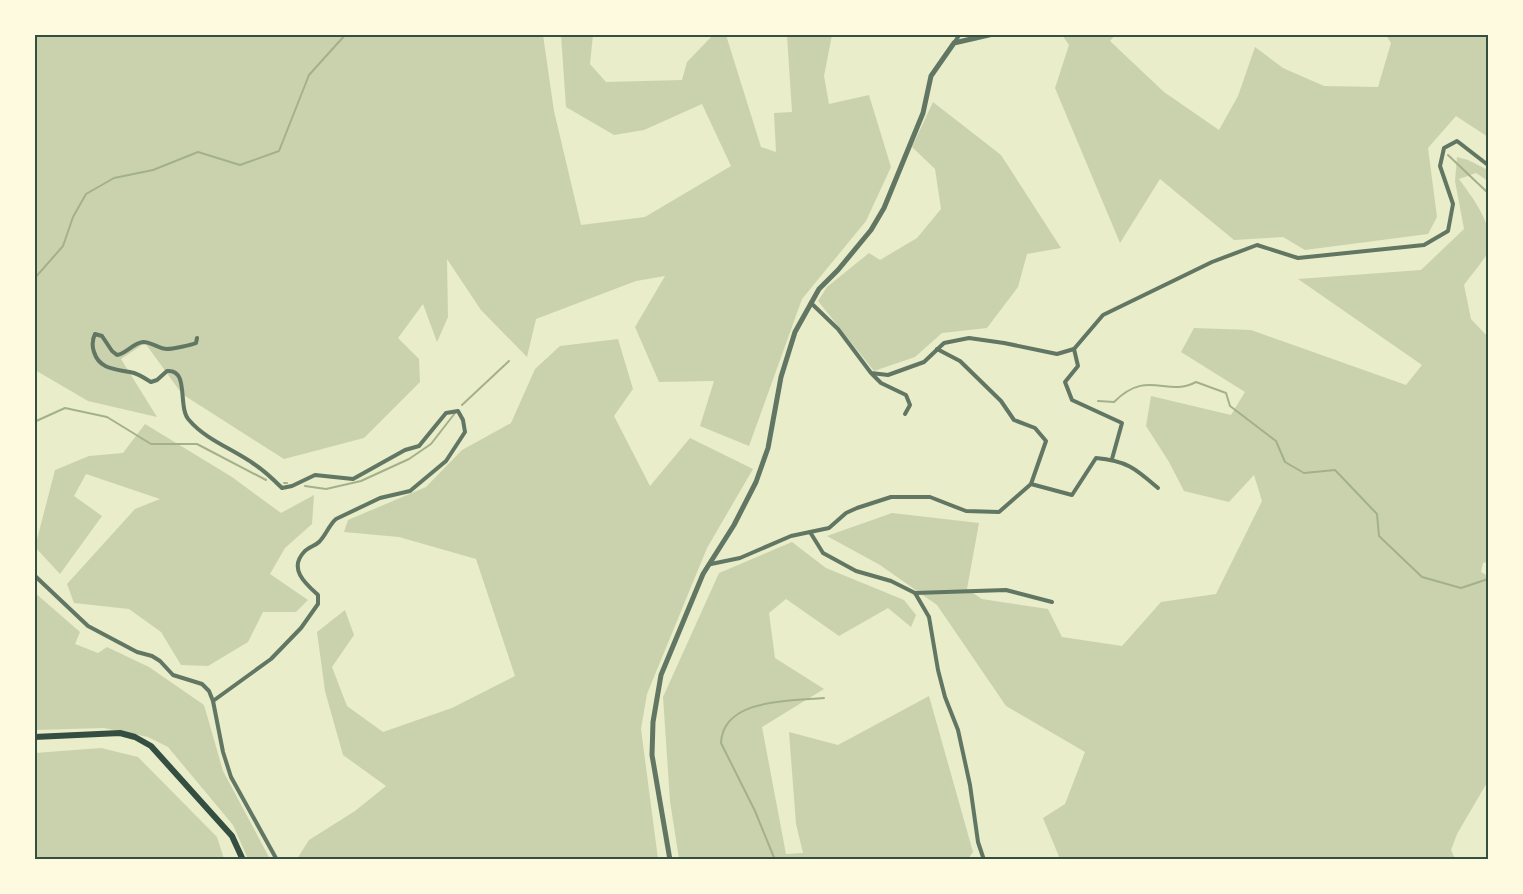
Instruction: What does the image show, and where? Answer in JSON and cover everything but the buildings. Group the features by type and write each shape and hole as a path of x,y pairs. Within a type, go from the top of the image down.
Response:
{"main road":[{"path":"34,737 120,733 135,737 151,746 232,836 243,860"}],"street":[{"path":"670,860 652,755 653,722 661,675 703,574 734,525 756,482 768,448 782,377 795,332 819,289 871,230 884,207 923,113 932,76 960,34"},
{"path":"954,44 993,34"},
{"path":"871,373 888,375 924,362 944,343 969,338 1057,354 1074,349 1103,315 1136,301 1212,262 1257,245 1298,258 1424,245 1448,231 1453,204 1440,166 1444,148 1457,141 1488,165"},
{"path":"811,302 838,329 880,383 906,395 910,405 905,414"},
{"path":"197,338 196,343 192,345 167,349 143,342 117,355 102,336 95,334 93,345 95,355 101,364 109,368 134,373 152,382 167,371 173,370 177,373 182,384 184,412 188,419 205,434 254,464 282,488 292,486 315,475 353,479 405,450 419,446 446,413 458,411 463,420 465,432 446,461 410,491 380,498 336,519 320,541 303,552 298,573 318,595 318,604 301,628 271,659 213,701"},
{"path":"1074,349 1078,366 1065,382 1072,400 1122,423 1112,459"},
{"path":"710,564 740,558 791,536 829,528 846,513 891,497 930,497 966,511 999,512 1030,483 1046,441 1035,428 1014,420 1001,401 960,361 938,350"},
{"path":"1030,483 1072,495 1096,458 1112,459 1133,466 1158,488"},
{"path":"810,532 824,553 856,571 891,581 915,593 1006,590 1052,602"},
{"path":"34,575 88,626 137,652 152,656 173,675 202,684 209,691 231,777 277,860"},
{"path":"915,593 929,617 938,670 945,697 958,730 970,785 978,842 984,860"}],"green space":[{"path":"35,35 543,35 554,111 581,225 645,217 731,166 702,104 644,130 614,135 566,107 561,35 593,35 590,64 606,82 682,80 687,62 713,35 726,35 761,147 776,152 774,113 792,112 787,35 832,35 824,76 829,104 869,95 891,167 866,221 802,299 749,446 700,426 714,381 659,382 635,327 665,276 636,281 536,319 527,357 481,310 447,259 448,317 437,342 423,304 398,338 419,359 420,382 364,438 284,459 182,394 145,343 121,359 157,417 88,401 35,370"},
{"path":"1062,35 1115,35 1110,41 1164,92 1219,130 1238,96 1255,47 1283,68 1324,86 1378,87 1391,43 1386,35 1488,35 1488,137 1456,116 1428,148 1437,217 1428,234 1305,250 1283,237 1234,240 1160,179 1120,243 1055,88 1069,45"},
{"path":"933,102 1001,155 1061,248 1027,254 1018,287 987,328 942,333 915,357 874,371 818,301 827,287 869,253 880,260 917,238 941,209 935,169 912,147"},
{"path":"1457,157 1488,170 1488,181 1476,173 1459,179 1486,222 1490,242 1486,255 1464,285 1471,319 1488,337 1488,562 1483,563 1481,572 1488,576 1488,781 1457,834 1451,850 1455,859 1060,859 1043,818 1065,804 1085,752 1006,706 937,605 880,565 827,536 892,513 979,523 967,589 982,599 1048,609 1062,637 1122,646 1161,602 1216,594 1262,501 1254,475 1229,502 1184,491 1146,426 1151,396 1231,415 1245,392 1181,352 1194,328 1251,330 1406,385 1422,365 1298,279 1421,270 1464,229 1455,181"},
{"path":"618,339 633,389 614,416 650,486 690,438 753,469 707,548 647,694 641,729 658,859 297,859 309,840 355,811 386,786 343,755 325,691 317,632 345,610 354,635 332,667 347,706 383,732 452,708 515,676 476,559 399,537 344,532 348,520 426,487 462,450 511,423 535,369 560,346"},
{"path":"145,424 232,477 281,513 314,495 312,524 285,548 270,574 308,600 296,612 263,612 248,642 208,666 181,665 161,632 129,609 74,603 67,584 135,509 160,499 86,474 74,496 102,516 60,574 35,547 55,470 89,456 123,453"},
{"path":"792,542 826,568 904,600 916,615 911,627 888,608 839,636 786,599 769,613 775,658 824,689 762,727 786,854 803,853 796,824 789,732 838,745 929,696 973,852 968,859 679,859 670,801 663,697 719,573"},
{"path":"34,592 80,632 75,644 98,653 107,647 149,667 204,705 223,771 270,859 248,859 233,825 168,747 148,737 104,728 35,730"},
{"path":"101,748 138,757 217,837 224,859 35,859 35,753"}],"waterway":[{"path":"34,279 63,246 73,217 86,194 114,178 153,170 198,152 240,165 279,151 309,75 346,34"},
{"path":"1448,155 1488,193"},
{"path":"462,405 509,361"},
{"path":"1098,401 1114,402 1126,392 1147,385 1175,387 1196,382 1226,393 1230,406 1276,441 1285,462 1304,473 1335,470 1377,514 1379,536 1422,577 1461,588 1488,579"},
{"path":"34,422 65,408 107,417 151,444 197,444 266,480"},
{"path":"305,486 326,489 361,481 409,459 431,444 455,413"},
{"path":"775,860 755,811 721,743 725,728 733,717 761,705 824,698"}]}
